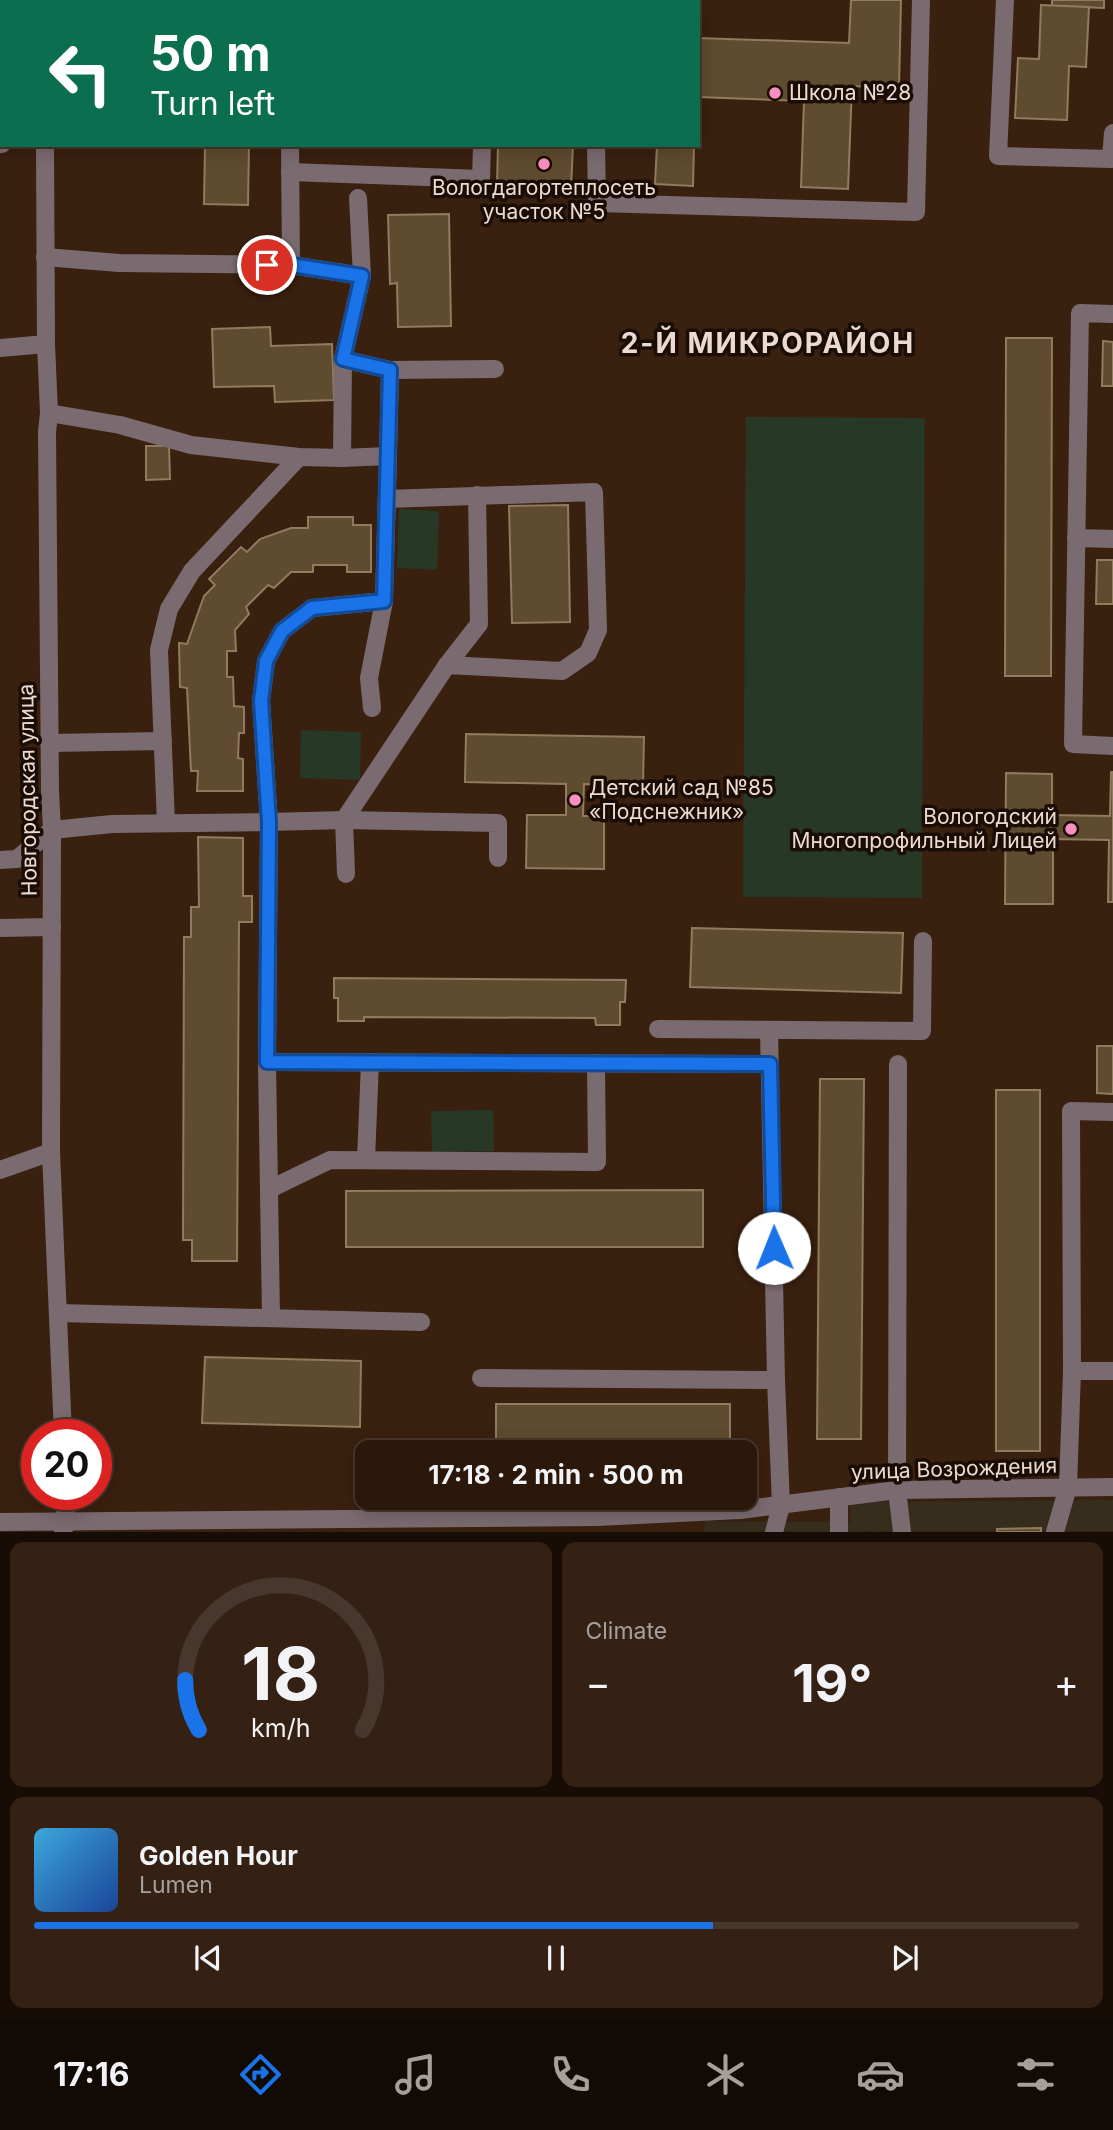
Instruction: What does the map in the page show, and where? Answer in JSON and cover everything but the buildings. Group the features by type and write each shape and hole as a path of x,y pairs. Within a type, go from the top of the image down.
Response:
{"street":[{"path":"596,147 597,202 916,212 920,0"},
{"path":"1005,0 998,156 1111,159 1113,133"},
{"name":"Новгородская улица","path":"45,147 49,413 49,743 52,830 51,1152 62,1419"},
{"path":"290,147 291,265"},
{"path":"290,172 481,179 482,147"},
{"path":"342,458 343,359 362,276 358,198"},
{"path":"45,257 119,264 291,265 362,276"},
{"path":"1113,314 1080,313 1073,744 1113,746"},
{"path":"0,348 46,344"},
{"path":"343,359 390,370 495,369"},
{"path":"372,708 369,678 384,601 390,370"},
{"path":"49,413 120,425 191,445 299,457 388,456"},
{"path":"166,823 159,650 169,609 192,571 299,457"},
{"path":"387,499 594,492 598,630 588,653 562,671 447,665"},
{"path":"346,874 344,820 447,665 479,624 477,495"},
{"path":"1076,538 1113,539"},
{"path":"271,1318 267,1062 269,822 261,701 266,661 282,631 312,608 384,601"},
{"path":"49,743 163,741"},
{"path":"0,860 17,859 52,830 112,824 344,820 498,823 498,858"},
{"path":"0,929 52,927"},
{"path":"658,1029 922,1031 923,941"},
{"path":"769,1030 781,1506 774,1531"},
{"path":"267,1062 770,1064"},
{"path":"366,1160 370,1062"},
{"path":"270,1189 330,1160 597,1163 596,1063"},
{"path":"898,1064 897,1490 902,1531"},
{"path":"1055,1531 1068,1488 1072,1371 1070,1111 1113,1112"},
{"path":"0,1170 51,1152"},
{"path":"58,1313 421,1322"},
{"path":"1072,1371 1113,1371"},
{"path":"481,1378 776,1380"},
{"name":"улица Возрождения","path":"0,1522 65,1527 597,1517 781,1506 897,1490 1113,1487"},
{"path":"839,1497 839,1531"}],"shaded area":[{"path":"1113,1500 1113,1531 704,1532 705,1521 850,1522 851,1502"}],"green space":[{"path":"746,417 925,418 922,898 743,897"},
{"path":"399,509 439,511 437,570 397,568"},
{"path":"301,730 361,732 360,780 300,778"},
{"path":"493,1110 494,1151 432,1152 431,1111"}],"place":[{"name":"Школа №28","path":"775,93"},
{"name":"Вологдагортеплосеть участок №5","path":"544,164"},
{"name":"Детский сад №85 «Подснежник»","path":"575,800"},
{"name":"Вологодский Многопрофильный Лицей","path":"1071,829"}],"district":[{"name":"2-Й МИКРОРАЙОН","path":"768,343"}],"route":[{"path":"267,265 291,265 362,276 343,359 390,370 384,601 312,608 282,631 266,661 261,701 269,822 267,1062 770,1064 774,1248"}]}
